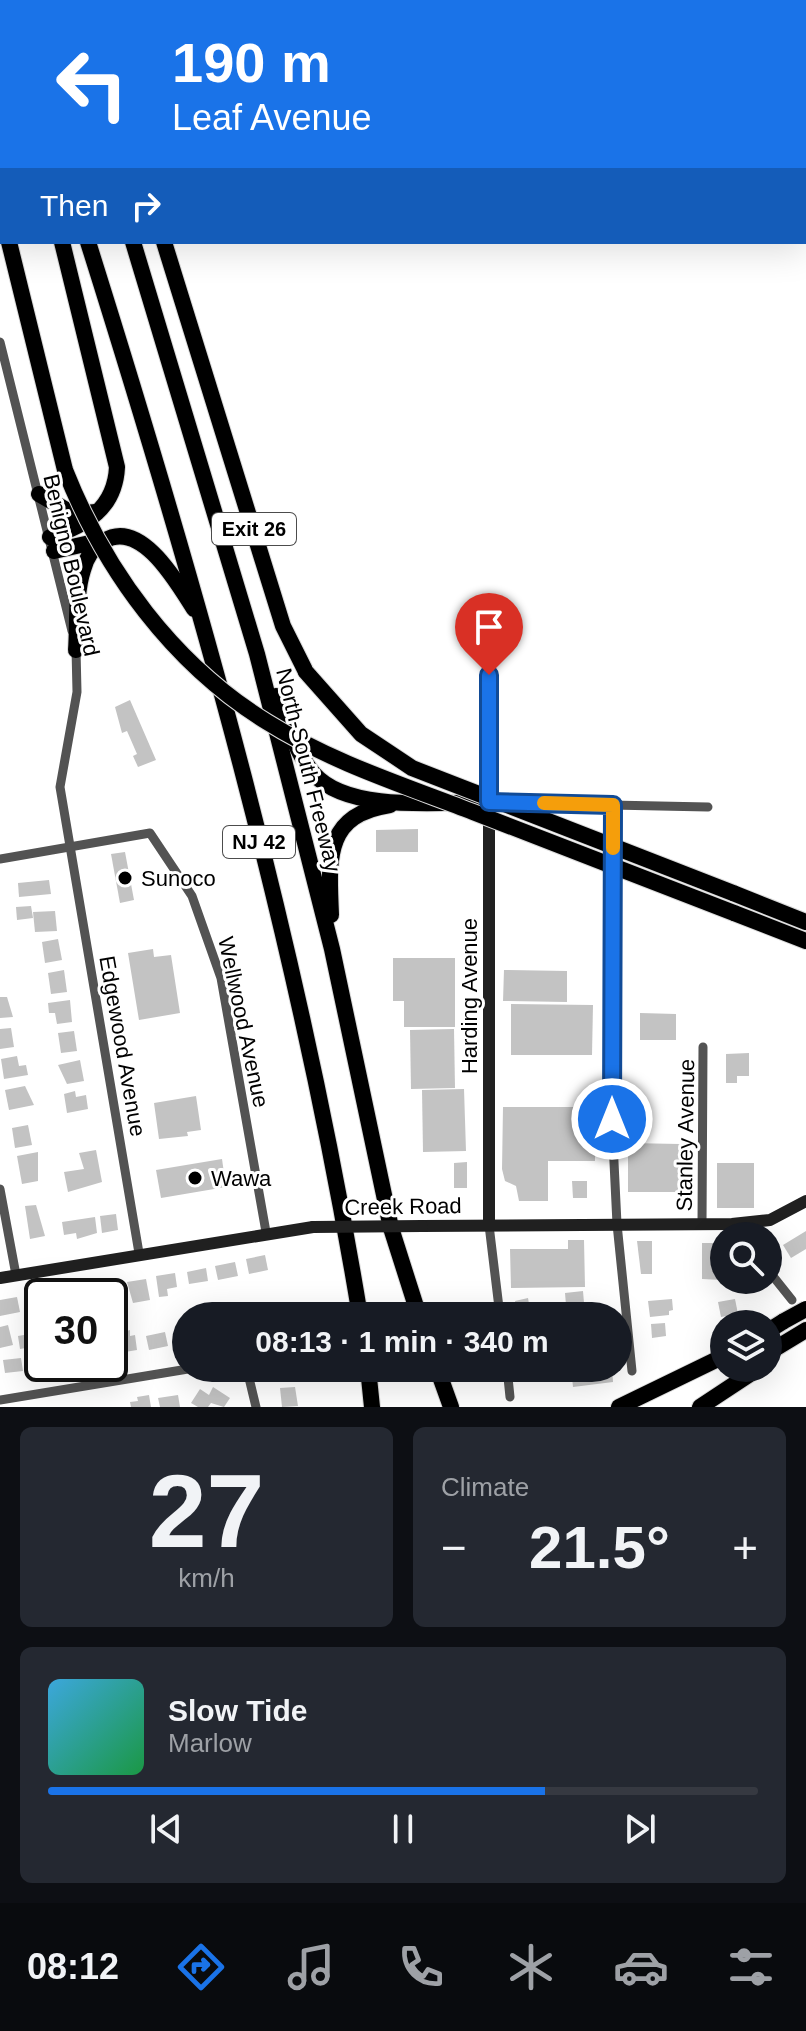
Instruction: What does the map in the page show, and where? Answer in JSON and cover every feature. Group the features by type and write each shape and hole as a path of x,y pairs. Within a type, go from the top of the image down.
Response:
{"highway":[{"path":"9,244 65,470 105,557 145,612 191,661 257,716 353,766 806,941"},
{"path":"52,544 101,510 116,480 116,455 63,244"},
{"name":"NJ 42","path":"89,244 205,628 285,948 357,1302"},
{"name":"North-South Freeway","path":"134,244 257,654 332,949 391,1228 415,1302"},
{"name":"Exit 26","path":"165,244 283,626 306,672 329,702 361,734 412,768 806,922"},
{"path":"39,494 73,514 81,516 101,510"},
{"path":"52,544 128,537 150,549 205,628"},
{"path":"76,650 82,572 91,554 108,538"},
{"path":"257,654 315,775 347,795 410,802 489,802"},
{"path":"332,949 329,870 336,837 347,822 363,812 410,802"},
{"path":"782,1322 799,1304"},
{"path":"782,1347 802,1338"},
{"path":"782,1353 802,1338"},
{"path":"619,1407 710,1363"},
{"path":"362,1407 365,1382"},
{"path":"368,1382 372,1407"},
{"path":"442,1382 451,1407"},
{"path":"685,1407 722,1382"},
{"path":"700,1407 738,1382"}],"main road":[{"name":"Harding Avenue","path":"489,802 489,1225"},
{"name":"Creek Road","path":"751,1222 770,1220 806,1201"},
{"name":"Creek Road","path":"0,1278 266,1232 313,1227 710,1224"}],"street":[{"name":"Benigno Boulevard","path":"0,342 76,650 77,692 60,787 71,845"},
{"name":"Harding Avenue","path":"489,675 489,802"},
{"path":"489,802 708,807"},
{"path":"613,805 612,1121 625,1302"},
{"name":"Wellwood Avenue","path":"71,845 150,833 192,896 221,978 266,1232"},
{"path":"0,859 71,845"},
{"name":"Edgewood Avenue","path":"71,845 139,1253"},
{"name":"Stanley Avenue","path":"702,1224 703,1047"},
{"path":"0,1189 16,1275"},
{"name":"Harding Avenue","path":"489,1225 498,1302"},
{"path":"782,1285 799,1304"},
{"path":"0,1400 172,1372"},
{"path":"250,1382 256,1407"},
{"path":"508,1382 510,1397"}],"building":[{"path":"130,700 156,760 138,767 133,756 137,754 127,731 122,733 115,707"},
{"path":"418,829 418,852 376,852 376,830"},
{"path":"125,852 134,900 120,903 111,854"},
{"path":"49,880 51,894 19,897 18,883"},
{"path":"31,906 33,918 17,920 16,907"},
{"path":"55,911 57,931 35,932 33,912"},
{"path":"58,939 62,960 45,963 42,942"},
{"path":"153,949 154,957 171,955 180,1013 139,1020 128,953"},
{"path":"393,958 455,958 455,1027 404,1027 404,1001 393,1001"},
{"path":"64,970 67,992 51,994 48,973"},
{"path":"504,970 567,971 567,1002 503,1001"},
{"path":"0,997 7,997 13,1017 0,1018"},
{"path":"70,1000 72,1022 57,1024 55,1013 49,1013 48,1003"},
{"path":"511,1004 593,1005 592,1055 511,1055"},
{"path":"640,1013 676,1014 676,1040 640,1040"},
{"path":"11,1028 14,1047 0,1049 0,1029"},
{"path":"454,1029 455,1088 411,1089 410,1030"},
{"path":"74,1031 77,1051 61,1053 58,1033"},
{"path":"749,1053 749,1076 737,1076 737,1083 726,1083 726,1054"},
{"path":"17,1056 19,1066 26,1065 28,1075 4,1079 1,1059"},
{"path":"80,1060 84,1081 67,1084 58,1065"},
{"path":"25,1086 34,1105 9,1110 5,1090"},
{"path":"464,1089 466,1151 423,1152 422,1090"},
{"path":"75,1091 76,1097 86,1095 88,1109 67,1113 64,1094"},
{"path":"196,1096 201,1130 187,1132 188,1136 159,1139 154,1103"},
{"path":"503,1107 581,1107 581,1143 595,1143 595,1161 548,1161 548,1201 519,1201 516,1186 505,1181 502,1169"},
{"path":"28,1125 32,1145 15,1148 12,1128"},
{"path":"628,1143 680,1144 680,1192 628,1192"},
{"path":"96,1150 102,1182 68,1192 64,1172 84,1169 79,1153"},
{"path":"38,1152 38,1181 22,1184 17,1156"},
{"path":"222,1159 226,1187 161,1198 156,1170"},
{"path":"467,1162 467,1188 454,1188 454,1163"},
{"path":"717,1163 754,1163 754,1208 717,1208"},
{"path":"572,1181 587,1181 587,1198 573,1198"},
{"path":"36,1205 45,1236 30,1239 25,1206"},
{"path":"116,1214 118,1230 102,1233 100,1216"},
{"path":"95,1217 97,1233 77,1239 76,1233 64,1235 62,1222"},
{"path":"806,1231 806,1249 791,1258 783,1245"},
{"path":"568,1240 584,1240 585,1287 511,1288 510,1249 568,1249"},
{"path":"637,1241 652,1241 652,1274 641,1274"},
{"path":"702,1243 710,1243 710,1279 702,1279"},
{"path":"265,1255 268,1270 249,1274 246,1259"},
{"path":"235,1262 238,1276 218,1280 215,1266"},
{"path":"206,1268 208,1281 189,1284 187,1272"},
{"path":"175,1273 177,1287 167,1289 168,1296 159,1297 156,1276"},
{"path":"146,1279 150,1300 133,1303 128,1282"},
{"path":"583,1291 584,1302 566,1302 565,1293"},
{"path":"17,1297 20,1312 0,1316 0,1300"},
{"path":"672,1299 673,1310 669,1311 669,1315 650,1317 648,1301"},
{"path":"735,1299 737,1310 720,1310 718,1302"},
{"path":"665,1323 666,1336 652,1338 651,1324"},
{"path":"8,1325 13,1345 0,1348 0,1327"},
{"path":"128,1331 130,1336 135,1335 137,1350 128,1352"},
{"path":"165,1332 168,1346 149,1350 146,1336"},
{"path":"24,1335 24,1348 20,1349 18,1336"},
{"path":"21,1358 23,1371 5,1373 3,1360"},
{"path":"572,1382 613,1382 573,1387"},
{"path":"213,1387 230,1398 224,1407 211,1403 208,1407 198,1407 191,1403 200,1389 209,1395"},
{"path":"295,1387 298,1406 282,1407 280,1388"},
{"path":"149,1395 151,1407 131,1407 130,1402 138,1401 137,1397"},
{"path":"178,1395 180,1407 160,1407 158,1398"}],"slow traffic":[{"path":"544,803 613,805 613,848"}],"place":[{"name":"Sunoco","path":"125,878"},
{"name":"Wawa","path":"195,1178"}],"route":[{"path":"489,675 489,802 613,805 612,1119"}]}
